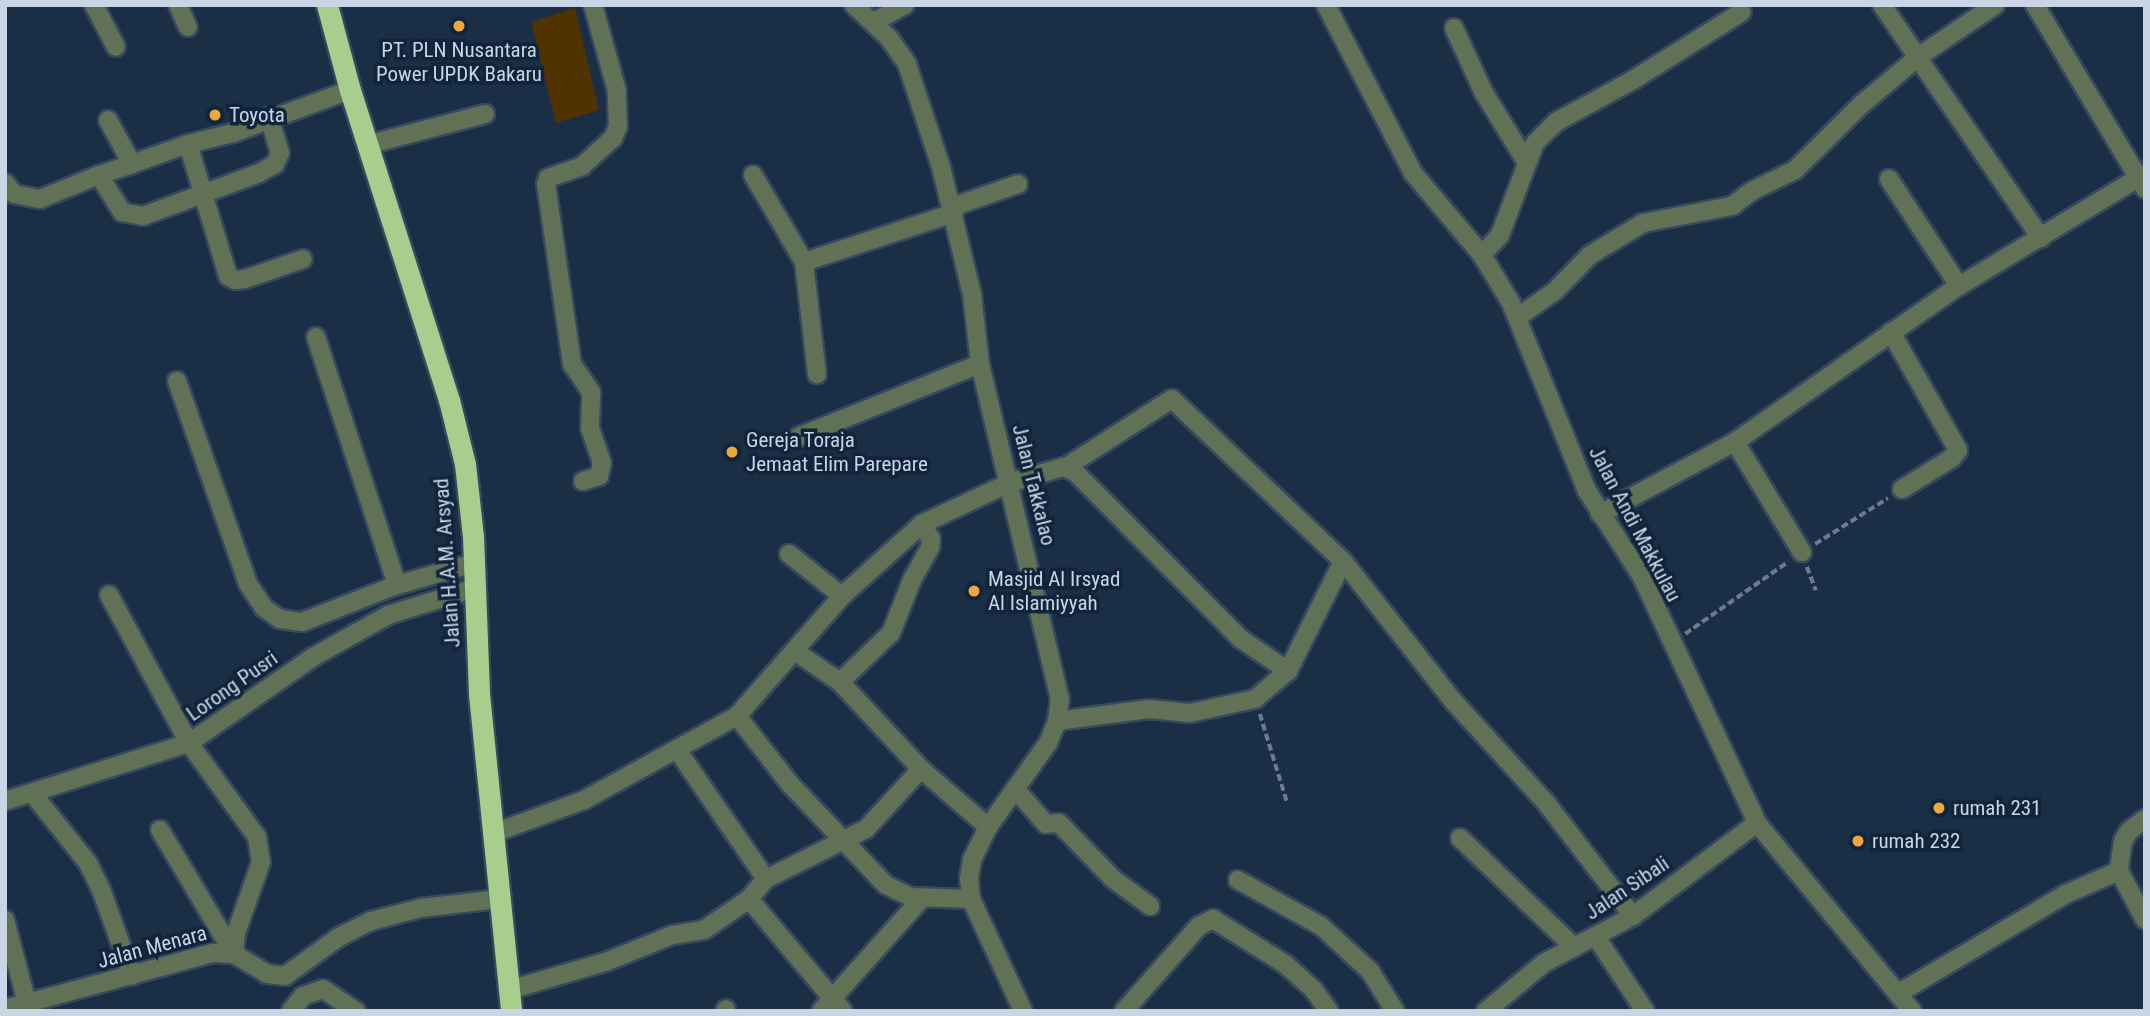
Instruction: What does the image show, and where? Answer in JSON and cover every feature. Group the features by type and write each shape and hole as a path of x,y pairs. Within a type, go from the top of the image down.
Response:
{"highway":[{"name":"Jalan H.A.M. Arsyad","path":"327,5 350,90 449,400 465,464 476,588 479,694 510,1001"}],"street":[{"path":"94,5 116,47"},
{"path":"178,5 188,27"},
{"path":"583,481 599,476 603,463 591,436 591,392 572,364 546,184 548,178 582,166 613,138 618,127 617,91 593,5"},
{"name":"Jalan Takkalao","path":"854,5 874,22 899,50 907,64 953,210 972,294 980,364 1057,680 1060,699 1057,722 1048,743 988,827 972,860 971,899 1023,1011"},
{"path":"874,22 905,5"},
{"name":"Jalan Andi Makkulau","path":"1326,5 1413,173 1482,255 1518,317 1563,435 1600,514 1642,577 1757,823 1912,1011"},
{"path":"1882,5 2041,238"},
{"path":"1518,317 1555,291 1590,256 1643,222 1732,206 1752,191 1795,170 1862,104 1918,57 1995,5"},
{"path":"1600,514 1735,442 1959,286 2143,180 2035,5"},
{"path":"1482,255 1500,234 1535,143 1556,122 1633,80 1744,8"},
{"path":"1454,28 1484,93 1527,163"},
{"path":"5,183 14,194 40,200 99,175 188,144 233,133 269,117 350,90"},
{"path":"367,145 485,114"},
{"path":"99,175 122,212 143,216 259,173 275,164 280,153 269,117"},
{"path":"108,120 132,164"},
{"path":"188,144 228,276 235,280 245,279 303,259"},
{"path":"753,175 804,262 817,374"},
{"path":"1889,179 1959,286"},
{"path":"804,262 953,210 1018,184"},
{"path":"1891,332 1958,450 1952,458 1902,489"},
{"path":"316,337 397,585"},
{"path":"798,438 980,364"},
{"path":"177,381 248,584 264,608 280,619 302,622 397,585 474,563"},
{"path":"494,833 584,800 678,751 737,716 796,652 842,596 922,524 1009,483 1066,467 1172,399 1343,561 1454,702 1546,804 1633,916"},
{"path":"1735,442 1802,552"},
{"path":"1066,467 1241,639 1288,671"},
{"path":"840,682 891,633 900,616 912,580 931,543 922,524"},
{"path":"789,554 842,596"},
{"path":"1057,722 1149,709 1191,713 1255,699 1288,671 1343,561"},
{"name":"Lorong Pusri","path":"5,801 189,743 313,657 388,615 476,588"},
{"path":"109,595 189,743 257,836 261,848 261,862 236,933 234,954"},
{"path":"796,652 840,682 920,769 988,827"},
{"path":"737,716 790,784 886,886 897,893 922,898 971,899"},
{"path":"678,751 766,879"},
{"path":"510,1001 672,935 704,930 749,899 766,879 845,842 866,829 920,769"},
{"path":"1016,790 1046,824 1059,823 1113,879 1150,906"},
{"path":"33,794 88,863 102,892 132,976"},
{"path":"2145,818 2129,831 2123,841 2119,871 2145,920"},
{"name":"Jalan Sibali","path":"1486,1011 1529,974 1633,916 1757,823"},
{"path":"160,830 234,954"},
{"path":"1460,838 1574,947"},
{"path":"1899,993 2066,894 2119,871"},
{"path":"1238,880 1321,926 1370,971 1395,1011"},
{"path":"749,899 832,1006 922,898"},
{"name":"Jalan Menara","path":"5,1009 213,953 234,954 267,974 285,976 339,937 371,921 421,908 499,899"},
{"path":"5,919 27,1003"},
{"path":"1124,1011 1199,926 1213,919 1285,964 1313,989 1329,1011"},
{"path":"1596,937 1645,1011"},
{"path":"291,1011 303,996 323,989 356,1011"}],"path":[{"path":"1672,643 1802,552 1902,489"},
{"path":"1802,552 1816,590"},
{"path":"1255,699 1287,802"}],"shaded area":[{"path":"575,8 599,110 556,123 531,22"}],"place":[{"name":"PT. PLN Nusantara Power UPDK Bakaru","path":"459,26"},
{"name":"Toyota","path":"215,115"},
{"name":"Gereja Toraja Jemaat Elim Parepare","path":"732,452"},
{"name":"Masjid Al Irsyad Al Islamiyyah","path":"974,591"},
{"name":"rumah 231","path":"1939,808"},
{"name":"rumah 232","path":"1858,841"}]}
